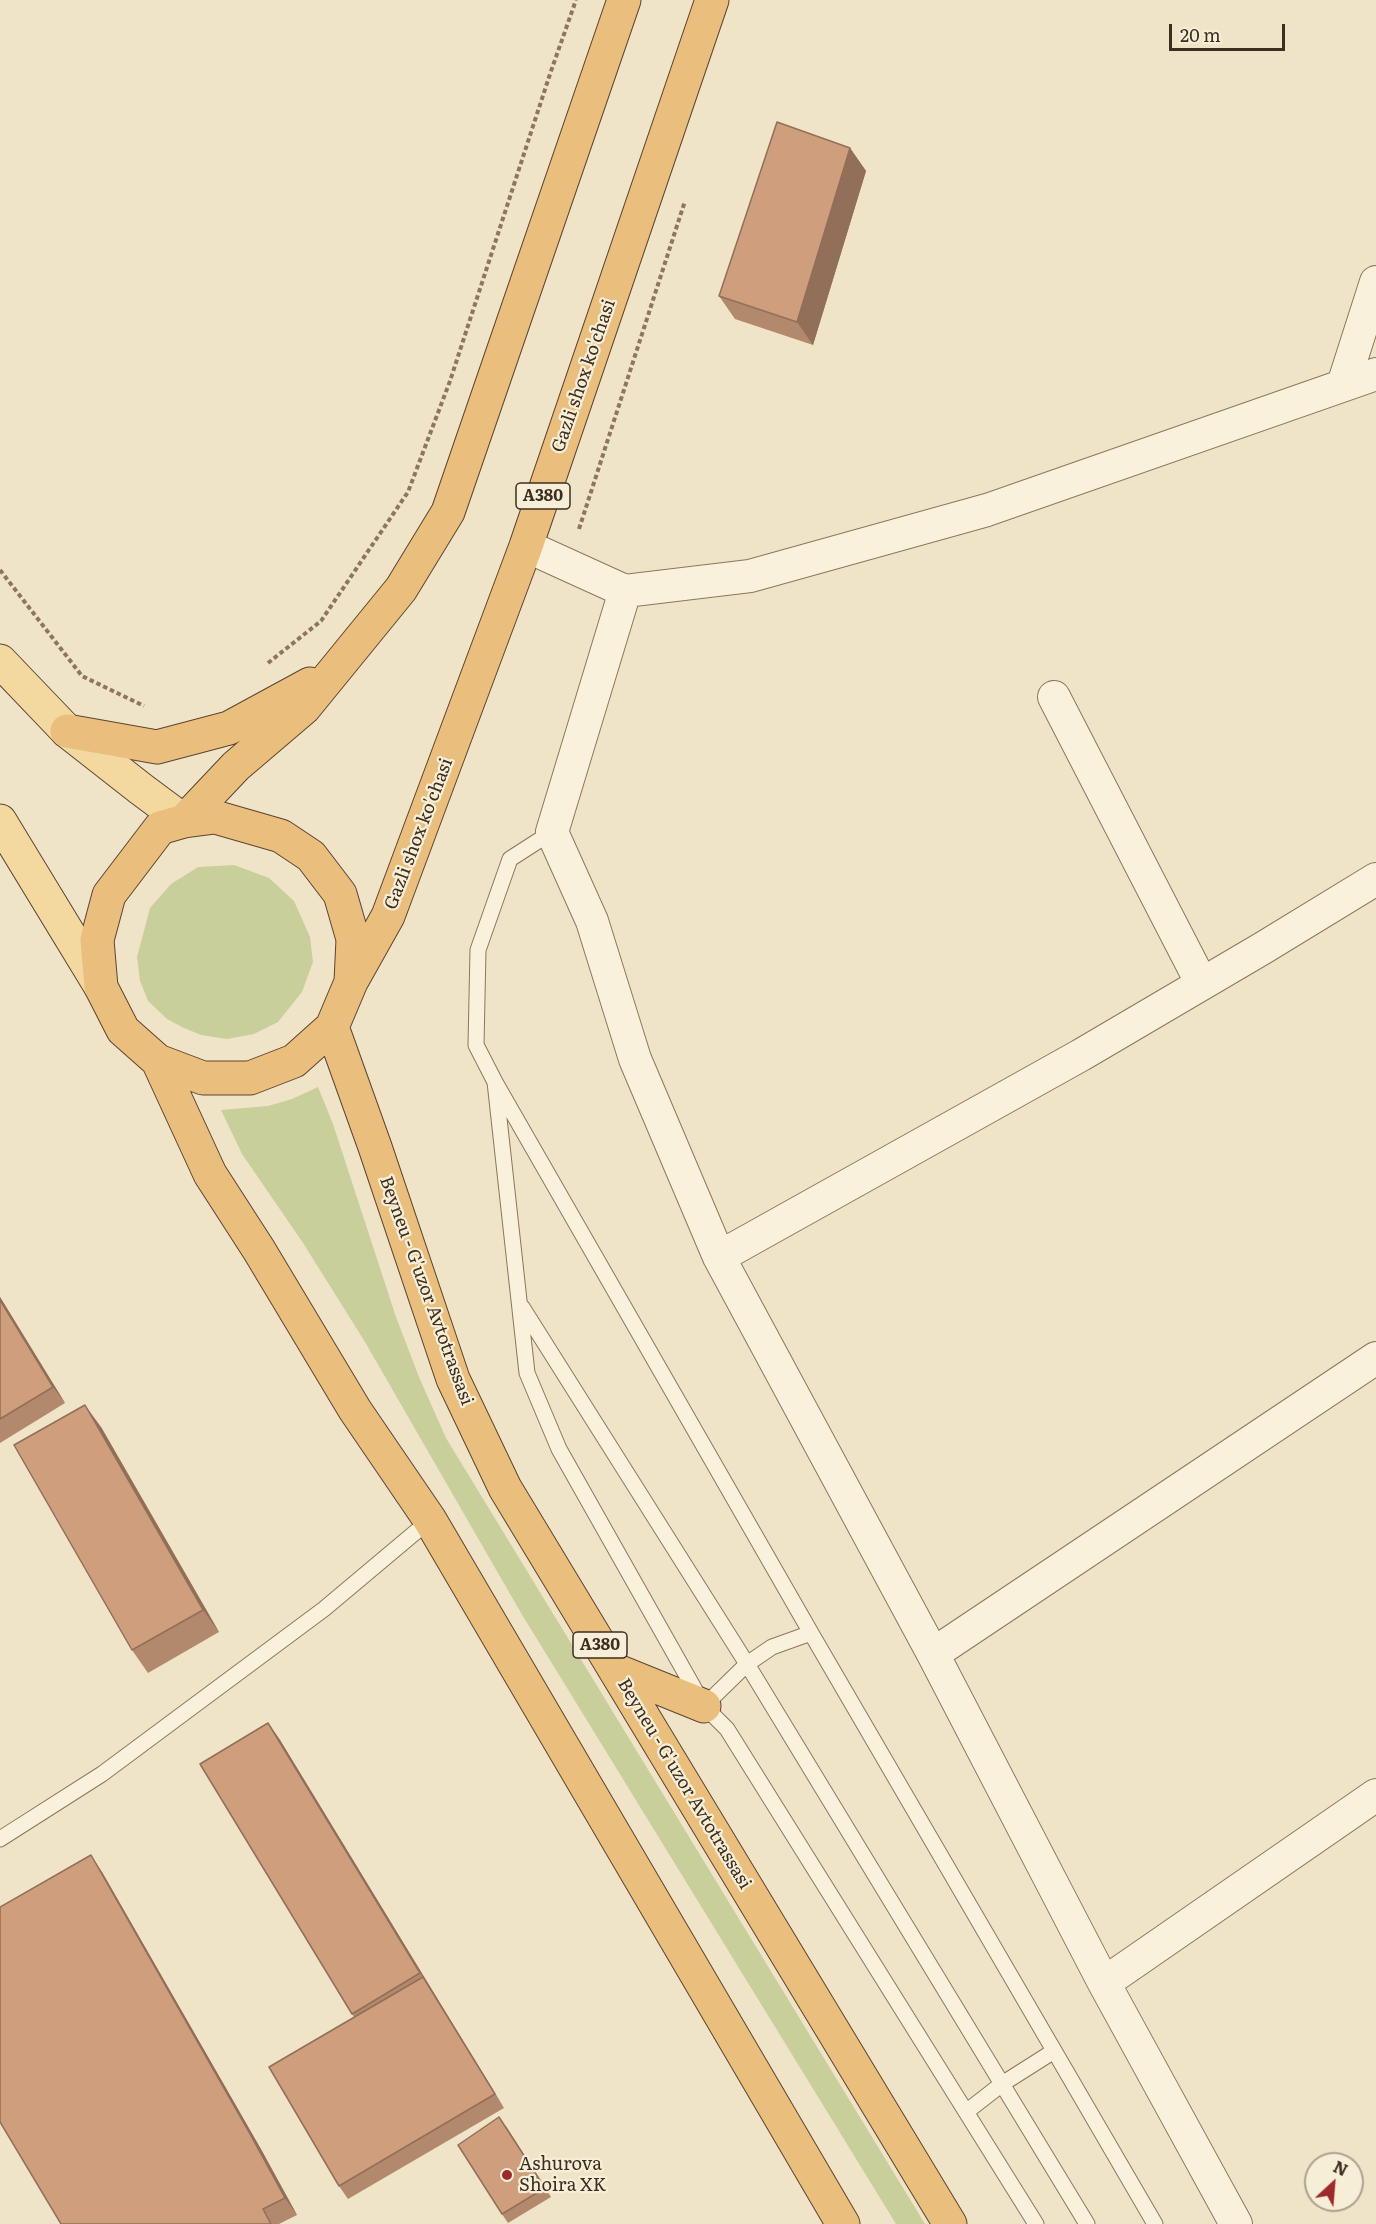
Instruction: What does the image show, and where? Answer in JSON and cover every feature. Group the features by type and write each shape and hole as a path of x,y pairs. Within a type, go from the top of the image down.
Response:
{"highway":[{"path":"184,820 236,766 304,708 401,589 448,512 624,0"},
{"name":"Gazli shox ko'chasi","path":"351,982 388,916 526,546 712,0"},
{"path":"67,731 157,747 229,728 297,692 339,665"},
{"path":"158,1062 203,1078 250,1078 294,1060 332,1027 351,982 353,939 340,894 310,856 281,836 215,817 184,820 160,828 109,895 97,940 101,987 123,1030 158,1062 210,1174 259,1250 355,1410 430,1520 843,2224"},
{"name":"Beyneu - G'uzor Avtotrassasi","path":"332,1027 379,1157 453,1379 506,1488 950,2224"},
{"path":"615,1670 704,1706"}],"main road":[{"path":"0,661 67,731 184,820"},
{"path":"0,821 101,987"}],"street":[{"path":"1342,385 1376,282"},
{"path":"526,546 625,591 750,576 987,510 1376,374"},
{"path":"625,591 552,832 592,921 635,1059 719,1257 933,1654 1104,1983 1236,2224"},
{"path":"1054,697 1202,984"},
{"path":"719,1257 1081,1055 1376,879"},
{"path":"933,1654 1376,1358"},
{"path":"1104,1983 1376,1795"}],"lane":[{"path":"552,832 510,859 478,950 476,1045 495,1082 811,1633 1155,2224"},
{"path":"495,1082 527,1373 559,1449 704,1706 727,1729 1036,2224"},
{"path":"518,1302 747,1664 1087,2224"},
{"path":"0,1839 102,1774 324,1609 430,1520"},
{"path":"704,1706 747,1664 772,1647 811,1633"},
{"path":"966,2112 1002,2084 1054,2050"}],"path":[{"path":"265,665 321,621 408,492 450,381 576,0"},
{"path":"579,530 688,193"},
{"path":"0,570 82,676 146,707"}],"green space":[{"path":"234,865 269,878 294,901 310,937 313,962 302,992 278,1022 254,1034 227,1039 201,1035 167,1019 148,1001 140,981 137,957 150,908 171,884 198,867"},
{"path":"318,1087 333,1124 396,1317 446,1438 925,2224 896,2224 521,1613 365,1342 303,1243 242,1154 221,1110 268,1106 292,1099"}],"building":[{"path":"777,122 850,148 797,322 719,296"},
{"path":"0,1300 53,1387 0,1419"},
{"path":"85,1405 203,1610 132,1650 14,1445"},
{"path":"268,1723 420,1973 352,2014 200,1764"},
{"path":"91,1855 285,2198 263,2209 271,2224 61,2224 0,2122 0,1907"},
{"path":"423,1977 495,2094 339,2186 269,2067"},
{"name":"Ashurova Shoira XK","path":"499,2117 545,2188 502,2214 458,2145"}],"place":[{"name":"Ashurova Shoira XK","path":"507,2175"}]}
